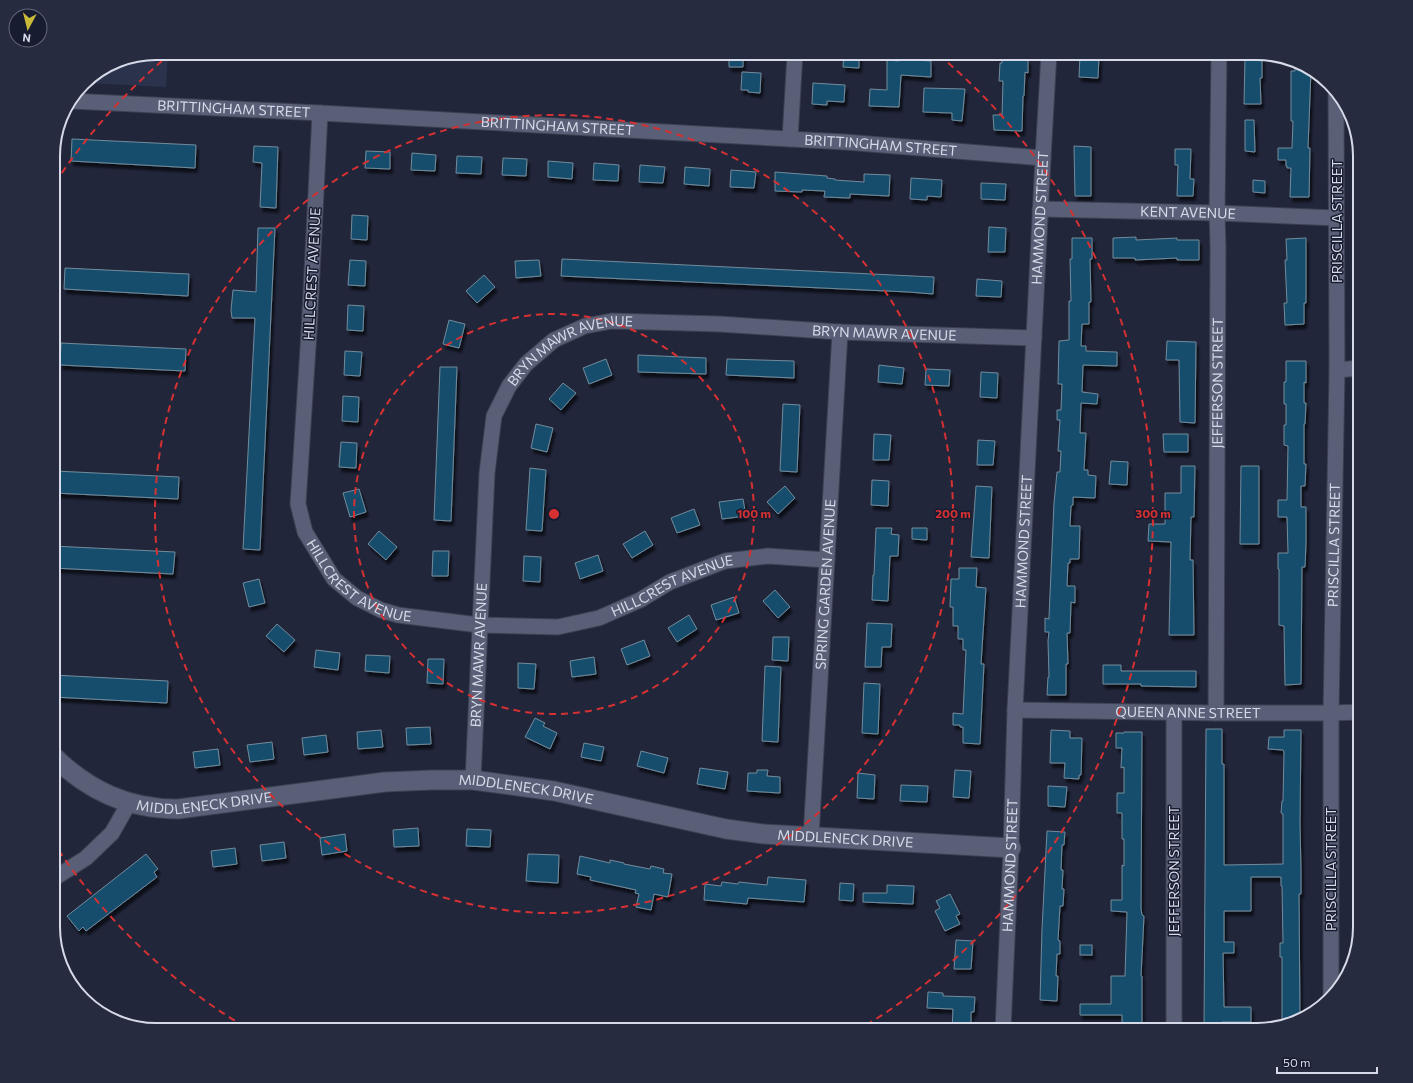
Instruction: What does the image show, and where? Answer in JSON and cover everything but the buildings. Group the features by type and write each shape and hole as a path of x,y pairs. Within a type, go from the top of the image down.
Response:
{"street":[{"path":"790,139 795,60"},
{"name":"HAMMOND STREET","path":"1004,1023 1015,710 1049,60"},
{"name":"JEFFERSON STREET","path":"1216,713 1217,213 1219,60"},
{"name":"BRITTINGHAM STREET","path":"77,101 845,142 1043,158"},
{"name":"PRISCILLA STREET","path":"1331,988 1331,713 1337,370 1336,102"},
{"name":"HILLCREST AVENUE","path":"320,113 309,332 298,504 305,532 334,579 357,598 381,610 398,615 479,625 558,627 599,618 640,600 670,582 725,561 768,556 827,560"},
{"name":"KENT AVENUE","path":"1040,209 1217,213 1336,218"},
{"name":"BRYN MAWR AVENUE","path":"473,780 487,473 494,416 509,386 526,364 554,340 585,326 612,320 719,324 840,332 1034,338"},
{"name":"SPRING GARDEN AVENUE","path":"811,837 840,332"},
{"path":"1337,370 1353,369"},
{"name":"QUEEN ANNE STREET","path":"1015,710 1216,713 1353,712"},
{"name":"JEFFERSON STREET","path":"1174,712 1174,1023"},
{"name":"MIDDLENECK DRIVE","path":"60,762 88,784 115,799 153,807 178,809 385,782 473,780 554,791 726,829 764,834 1011,848"},
{"path":"60,875 86,858 112,833 129,803"}],"shaded area":[{"path":"150,60 168,60 166,87 94,83 119,67 131,63"}]}
